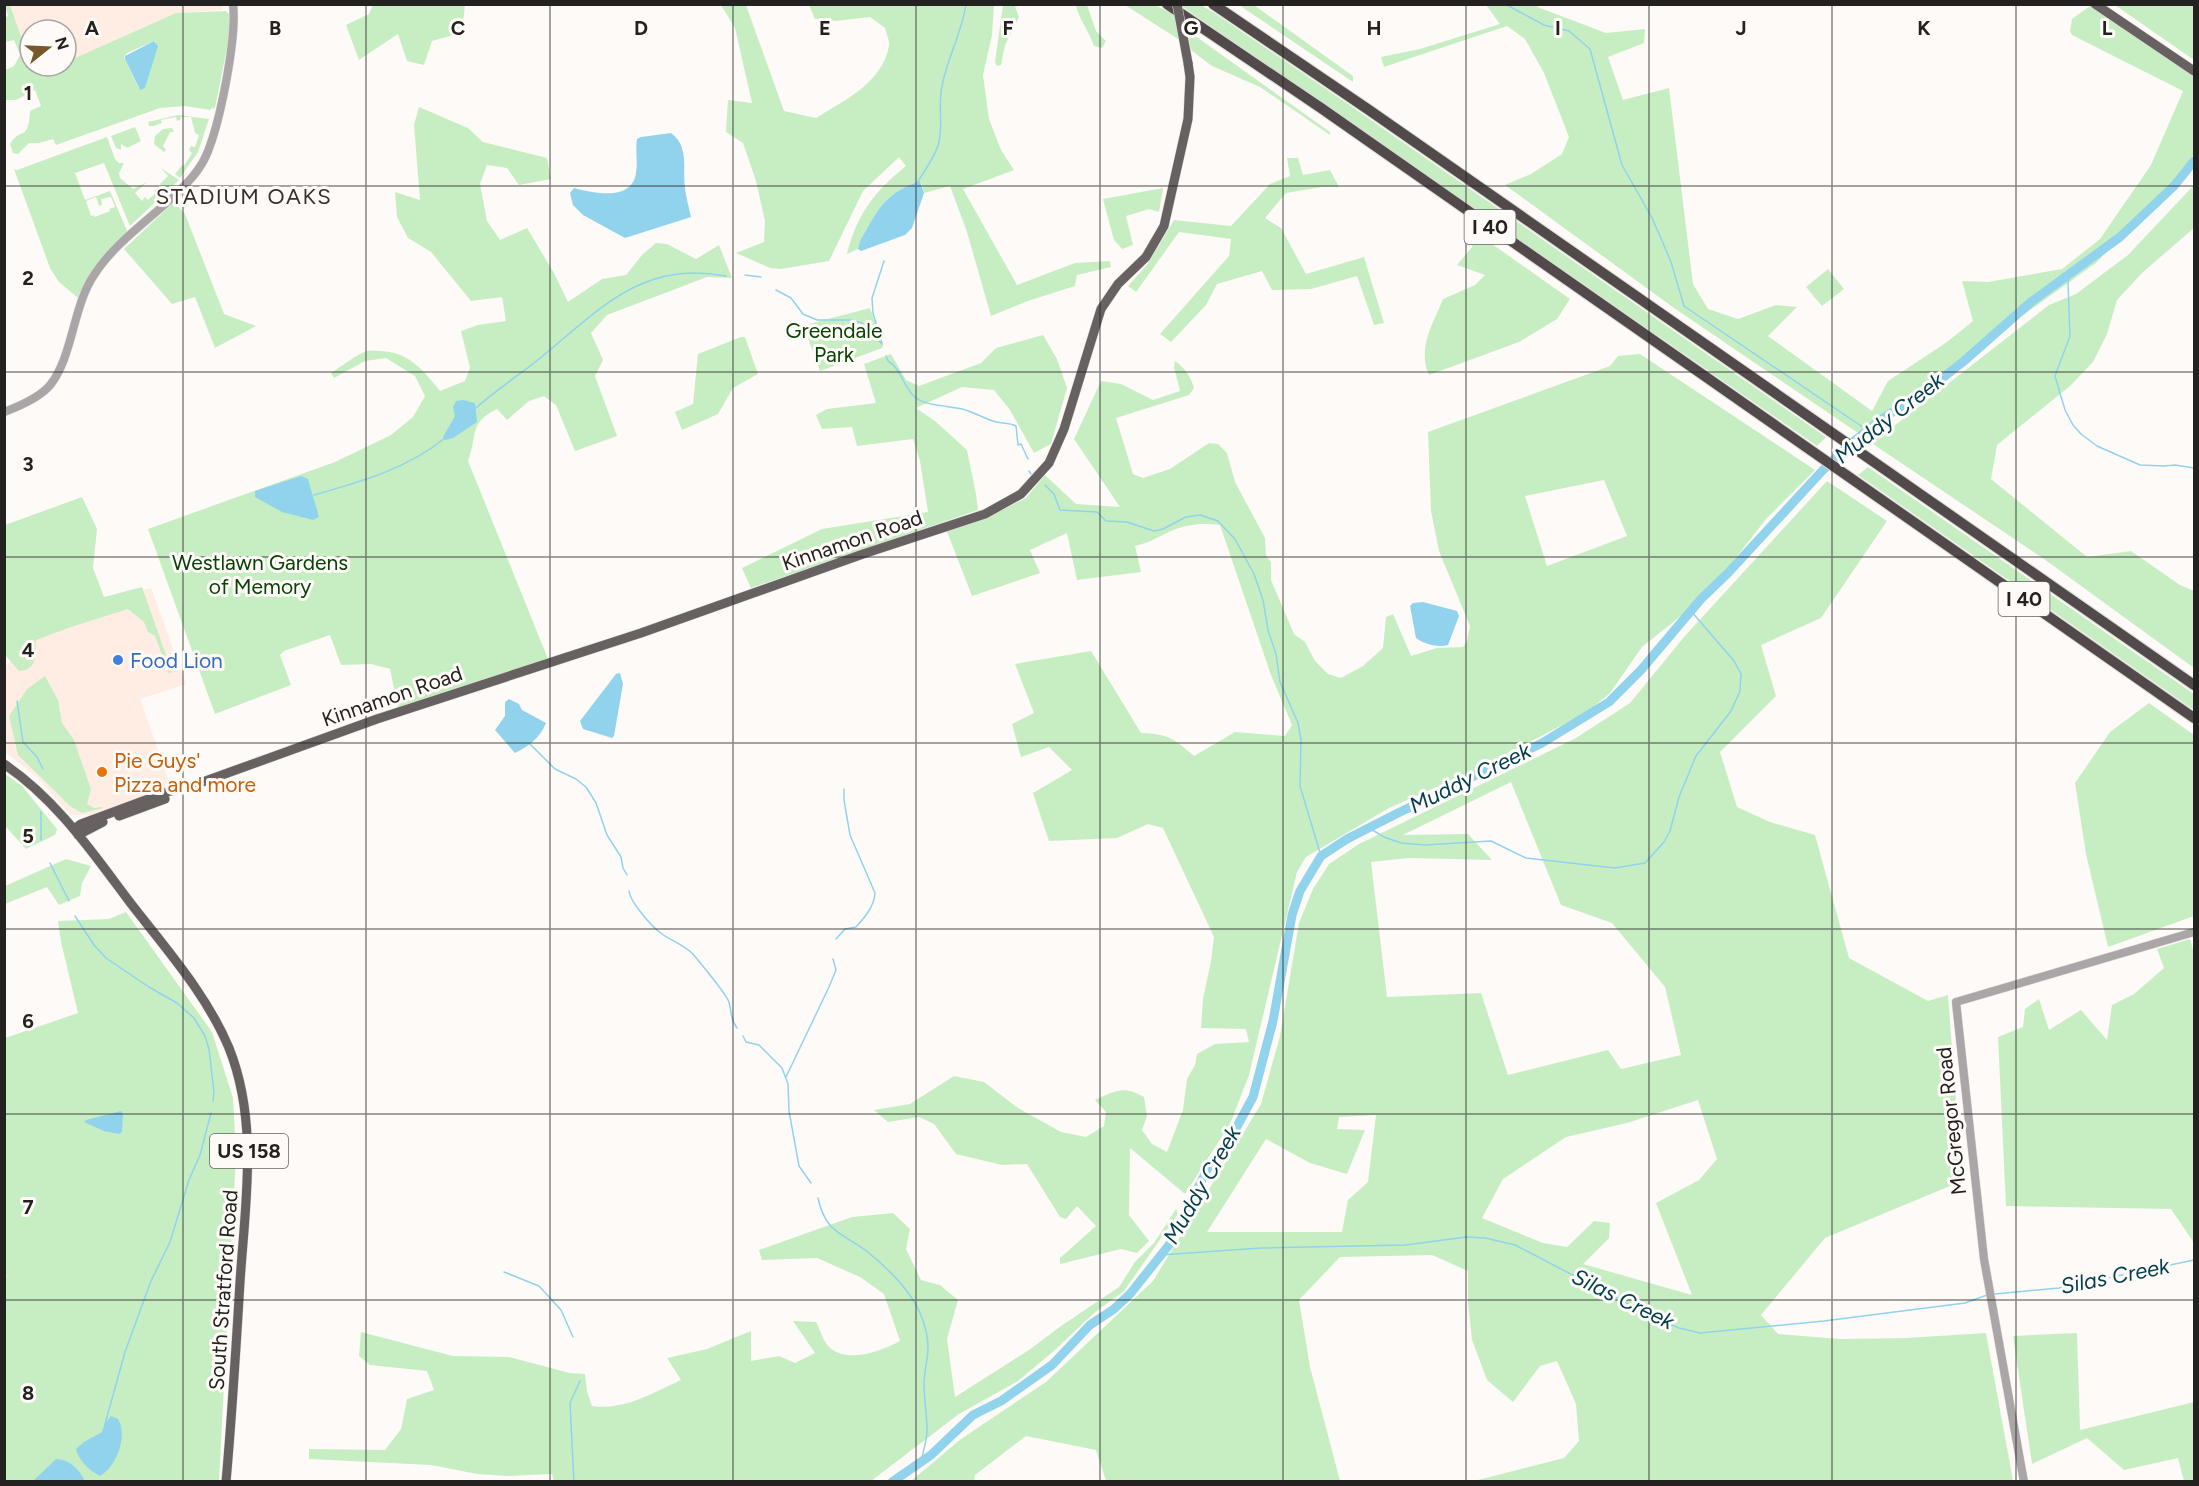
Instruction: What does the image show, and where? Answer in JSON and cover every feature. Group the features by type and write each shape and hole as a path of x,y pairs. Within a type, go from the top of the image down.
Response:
{"highway":[{"name":"I 40","path":"1167,4 1321,108 2194,718"},
{"name":"I 40","path":"1213,4 1355,100 2194,686"}],"main road":[{"name":"Kinnamon Road","path":"76,832 81,824 170,790 186,788 377,719 641,633 863,554 985,514 1022,494 1049,463 1064,429 1101,309 1118,284 1146,257 1164,226 1188,119 1190,77 1177,4"},
{"path":"2095,4 2194,71"},
{"name":"US 158","path":"4,764 41,793 76,832"},
{"name":"South Stratford Road","path":"76,832 189,979 209,1009 230,1051 241,1092 249,1156 234,1399 226,1482"}],"street":[{"path":"4,412 38,395 51,384 61,364 81,302 96,272 120,244 185,185 202,163 210,144 224,88 234,25 233,4"},
{"name":"McGregor Road","path":"2024,1482 1984,1258 1956,1002 2194,932"}],"shaded area":[{"path":"10,5 223,5 222,10 176,13 78,57 78,18 18,18 18,27"},
{"path":"151,588 186,684 140,699 171,787 90,815 71,815 37,777 5,752 4,668 29,642 96,602"}],"green space":[{"path":"5,5 10,5 18,27 18,50 14,40 5,42 5,18 8,16"},
{"path":"373,5 465,5 463,22 454,35 432,41 424,65 407,61 398,34 359,60 346,25 369,14"},
{"path":"721,5 746,5 784,111 816,118 850,97 870,80 885,59 889,44 885,28 870,17 836,21 815,19 809,5 994,5 992,35 983,75 989,119 1001,150 1014,170 963,189 1017,285 1075,263 1110,261 1111,267 1077,275 1075,286 991,316 967,232 950,186 924,193 920,181 898,192 883,204 860,241 858,249 847,254 856,227 868,205 906,166 899,157 863,191 829,261 781,269 770,268 736,253 764,242 765,221 756,181 743,143 726,132 728,100 752,103 735,28"},
{"path":"1003,5 1021,5 1015,7 1019,17 1005,45 1001,65 997,66 995,62"},
{"path":"1076,5 1087,5 1096,31 1106,41 1102,48 1094,46"},
{"path":"1125,5 1155,5 1177,16 1180,35 1178,39"},
{"path":"1180,5 1201,5 1216,14 1826,437 1817,446"},
{"path":"1239,5 1254,5 1353,76 1353,82"},
{"path":"1486,5 1535,5 1606,33 1645,29 1644,43 1608,57 1623,100 1669,88 1693,284 1708,309 1738,319 1776,305 1797,307 1768,336 1872,411 1888,381 1947,342 1973,321 1962,281 1988,282 2062,269 2100,239 2151,165 2183,91 2072,35 2070,31 2072,19 2090,6 2194,77 2194,154 2178,176 2096,263 1858,433 1674,308 1505,185 1531,174 1562,154 1569,137 1544,73 1525,39 1507,26 1384,67 1381,57 1420,49 1500,24"},
{"path":"2115,5 2194,5 2194,60"},
{"path":"226,11 229,14 229,38 215,108 212,107 211,110 185,106 160,108 56,145 53,139 29,143 18,154 13,153 10,144 26,131 30,111 41,106 35,90 16,100 5,100 5,70 14,66 18,59 18,78 78,78 78,57 176,13","holes":["154,41 156,42 145,88 139,89 124,57 127,53"]},
{"path":"1187,30 1330,132 1330,135 1260,87 1212,66 1191,50"},
{"name":"Westlawn Gardens of Memory","path":"419,107 468,128 483,142 547,158 551,179 519,185 507,168 487,165 480,184 487,221 500,240 527,228 554,273 568,302 602,279 626,275 642,255 656,243 667,244 696,259 719,245 732,278 707,277 607,315 591,333 603,360 595,376 617,436 575,451 556,405 544,396 529,401 507,420 497,409 482,419 475,430 468,461 548,659 398,708 390,669 371,664 341,665 330,635 284,651 280,655 291,685 215,714 148,529 335,462 391,435 413,417 425,396 415,376 386,358 365,361 334,378 331,373 357,356 367,351 391,352 400,355 422,370 440,391 465,381 470,368 461,331 478,325 506,321 502,297 471,301 431,252 408,238 397,217 395,192 420,200 414,125"},
{"path":"178,115 209,119 198,152 180,178 175,174 182,165 184,166 192,153 189,150 191,146 195,147 199,135 195,133 191,117 181,117 177,121 176,117 161,120 162,123 154,126 149,126 148,122"},
{"path":"135,127 141,141 127,148 121,144 121,150 116,148 111,136"},
{"path":"172,128 174,132 170,132 163,146 166,150 164,152 154,144 155,136 163,129"},
{"path":"107,137 115,159 119,163 124,163 119,173 120,178 133,189 147,182 135,193 142,201 145,197 148,200 162,187 160,184 168,176 161,168 179,180 130,226 104,163 75,173 85,200 110,191 128,233 91,275 78,298 59,282 50,268 14,169 17,170","holes":["96,197 99,206 102,205 101,199 111,197 115,207 95,217 91,216 86,201"]},
{"path":"1287,158 1298,158 1303,175 1330,170 1339,187 1322,187 1286,193 1265,218 1281,228 1306,274 1364,257 1384,323 1374,325 1357,276 1311,289 1272,290 1262,271 1217,284 1206,305 1171,342 1160,334 1229,256 1231,239 1179,232 1136,292 1128,286 1147,265 1174,220 1231,226 1270,184 1290,176"},
{"path":"2194,185 2194,228 2143,272 2117,300 2107,334 2093,362 2070,386 1997,445 1991,479 2087,557 2131,551 2180,585 2194,591 2194,668 2044,559 1870,442 1890,429 2049,305 2076,294 2128,255"},
{"path":"1163,188 1159,212 1149,209 1126,216 1133,245 1122,249 1114,240 1103,199"},
{"path":"174,202 185,214 224,314 256,326 215,348 195,297 172,304 124,249"},
{"path":"1475,232 1570,299 1557,319 1519,342 1429,375 1426,365 1426,346 1443,299 1475,285 1485,275 1457,265 1472,247"},
{"path":"1828,269 1844,289 1822,306 1806,287"},
{"name":"Greendale Park","path":"870,308 883,345 882,348 820,371 805,330 809,324"},
{"path":"1043,335 1057,359 1067,388 1051,444 1034,453 1010,410 994,390 962,387 916,408 935,421 967,450 978,510 751,588 742,568 822,529 928,512 920,461 913,439 857,446 852,427 822,429 816,415 827,409 876,403 864,364 891,354 906,380 919,386 981,363 996,348"},
{"path":"745,337 758,374 733,388 718,414 682,430 675,412 693,404 698,354"},
{"path":"1640,354 1815,470 1766,519 1731,564 1687,611 1642,647 1610,693 1587,712 1476,770 1389,808 1306,857 1297,872 1249,1075 1230,1124 1185,1194 1130,1148 1129,1215 1149,1241 1137,1253 1121,1249 1060,1264 1060,1258 1096,1226 1077,1206 1066,1219 1060,1217 1027,1164 1002,1165 956,1154 934,1124 919,1117 888,1122 874,1110 910,1104 954,1076 984,1082 1018,1108 1061,1132 1086,1137 1104,1126 1106,1112 1095,1100 1125,1090 1144,1097 1147,1116 1142,1130 1152,1144 1167,1152 1183,1110 1187,1079 1195,1065 1197,1054 1215,1044 1249,1042 1246,1029 1201,1028 1203,999 1214,937 1163,828 1148,824 1117,838 1049,841 1033,793 1072,770 1049,747 1021,757 1012,724 1034,713 1015,664 1091,651 1141,733 1158,734 1170,738 1194,756 1235,732 1285,736 1292,725 1271,675 1220,525 1198,524 1181,527 1135,546 1141,572 1077,580 1067,533 1030,550 1040,573 972,596 946,529 990,516 1026,498 1045,475 1076,504 1120,507 1074,439 1101,381 1121,384 1153,400 1180,391 1174,367 1175,361 1185,370 1191,380 1194,388 1189,395 1116,418 1133,474 1143,478 1170,469 1209,443 1218,444 1227,453 1235,482 1265,538 1266,556 1271,562 1271,580 1294,634 1305,642 1315,661 1328,674 1341,678 1363,666 1383,648 1386,617 1393,614 1411,656 1437,648 1463,647 1467,641 1470,626 1439,551 1431,511 1428,432 1610,366 1618,356","holes":["1604,480 1627,536 1547,566 1525,496"]},
{"path":"1868,467 2194,694 2194,710 1858,475"},
{"path":"1827,481 1887,521 1821,618 1761,645 1776,696 1720,752 1737,807 1770,822 1815,835 1849,958 1928,1001 1948,995 1962,1181 1825,1238 1761,1315 1778,1334 1840,1339 1986,1333 2013,1481 1474,1481 1564,1458 1579,1441 1576,1404 1557,1361 1540,1366 1513,1402 1487,1380 1472,1340 1468,1271 1432,1255 1340,1257 1299,1300 1310,1367 1340,1481 1106,1481 1096,1450 1026,1436 975,1475 974,1481 911,1481 961,1439 1046,1382 1153,1281 1261,1104 1280,1036 1299,923 1313,889 1329,864 1359,844 1576,738 1630,703 1684,637","holes":["1511,782 1561,905 1612,923 1665,987 1681,1055 1621,1069 1608,1050 1508,1075 1481,993 1387,997 1371,862 1409,858 1492,860 1468,834 1403,835","1698,1100 1717,1159 1699,1180 1656,1203 1692,1295 1583,1264 1609,1238 1610,1223 1594,1221 1567,1247 1543,1243 1482,1218 1503,1179 1566,1137 1627,1123","1376,1115 1368,1182 1348,1200 1342,1232 1207,1232 1266,1139 1310,1163 1347,1174 1365,1130 1337,1129 1339,1117"]},
{"path":"82,497 97,529 93,568 104,597 142,587 172,672 169,674 155,636 148,632 144,622 128,609 36,640 34,661 30,668 25,670 19,671 5,655 5,525"},
{"path":"45,676 58,700 62,723 74,740 91,789 87,804 94,808 103,808 82,813 70,806 18,755 9,716 27,689"},
{"path":"2149,703 2194,735 2194,916 2108,947 2086,854 2075,783 2110,732"},
{"path":"5,774 22,786 57,829 55,835 26,849 5,826"},
{"path":"66,859 91,866 82,883 80,896 59,905 47,887 5,904 5,886"},
{"path":"126,912 212,1032 233,1098 236,1155 219,1481 5,1481 4,1278 7,1277 4,1271 5,1038 78,1013 58,921 109,919"},
{"path":"2190,939 2194,953 2194,1243 2171,1209 2006,1206 1998,1037 2023,1027 2025,1009 2039,999 2049,1030 2081,1010 2107,1040 2112,1005 2134,994 2164,968 2157,949"},
{"path":"1176,1209 1178,1214 1124,1291 1094,1313 1018,1381 959,1414 871,1481 554,1482 552,1474 508,1476 477,1474 431,1465 309,1459 309,1449 385,1450 401,1429 407,1399 434,1390 427,1371 370,1365 359,1356 361,1332 453,1356 509,1357 570,1373 585,1374 592,1406 603,1407 637,1400 681,1380 667,1358 707,1349 751,1331 751,1361 779,1356 795,1363 815,1353 793,1321 816,1322 829,1347 845,1355 864,1354 884,1349 900,1341 884,1294 860,1277 817,1258 762,1260 759,1250 852,1217 893,1213 910,1229 906,1249 921,1280 940,1285 958,1300 947,1339 955,1397 1029,1350 1119,1287 1135,1262 1154,1243"},
{"path":"2077,1333 2080,1430 2194,1402 2194,1481 2184,1481 2178,1458 2124,1470 2087,1438 2032,1464 2013,1336"}],"water":[{"path":"154,41 158,46 145,88 140,90 125,56"},
{"path":"671,133 681,145 683,152 685,188 691,217 625,238 583,215 573,205 570,193 574,188 611,193 627,188 633,182 636,173 637,139"},
{"path":"920,181 924,193 912,228 905,235 861,251 858,249 860,241 883,204 898,192"},
{"path":"456,401 475,403 477,422 453,438 445,440 443,437 455,416 453,407"},
{"path":"301,476 308,479 319,517 313,520 282,512 255,497 255,491"},
{"path":"1423,602 1457,611 1459,616 1448,645 1431,645 1416,638 1410,606 1413,603"},
{"path":"620,673 623,684 614,736 612,738 583,729 580,721 616,674"},
{"path":"509,699 519,704 522,710 546,723 534,741 515,753 495,730 505,716 505,702"},
{"path":"121,1111 123,1114 122,1132 119,1134 104,1131 84,1122 86,1120"},
{"path":"111,1416 118,1419 121,1426 121,1442 116,1458 100,1476 85,1465 76,1449 102,1432"},
{"path":"56,1459 61,1459 74,1466 85,1481 33,1481"}],"waterway":[{"path":"917,183 933,158 939,142 942,86 966,4"},
{"path":"1505,4 1544,25 1569,31 1590,49 1622,165 1660,236 1671,262 1684,306 1867,430"},
{"name":"Muddy Creek","path":"892,1482 931,1455 973,1415 1001,1401 1052,1365 1090,1325 1114,1309 1130,1294 1169,1245 1209,1166 1228,1143 1253,1097 1273,1021 1292,915 1300,891 1321,856 1347,839 1542,743 1609,702 1641,670 1701,599 1848,446 1883,418 1921,395 2031,302 2120,237 2174,186 2194,161"},
{"path":"882,343 873,313 872,298 884,261"},
{"path":"2076,269 2069,277 2068,283 2070,336 2055,376 2065,410 2073,425 2097,446 2140,465 2175,465 2194,468"},
{"path":"476,408 537,361 586,319 627,291 648,281 672,275 697,273 726,276"},
{"path":"745,275 761,277"},
{"path":"776,290 791,298 803,314 817,320 850,320 862,323 882,344"},
{"path":"886,356 908,389 921,401 962,409 993,421 1016,426 1018,445 1021,444 1028,459"},
{"path":"314,495 383,473 415,458 445,438"},
{"path":"1045,485 1054,494 1060,510 1097,512 1106,521 1127,522 1154,531 1186,517 1200,515 1218,521 1235,539 1254,574 1263,600 1280,682 1298,723 1301,740 1300,786 1321,856"},
{"path":"1369,828 1401,843 1425,845 1491,841 1526,858 1615,868 1645,863 1664,842 1670,831 1679,797 1696,756 1731,711 1740,691 1741,674 1734,661 1691,611"},
{"path":"17,701 23,742 37,757 43,769"},
{"path":"530,744 555,769 576,779 586,787 596,803 607,835 621,857 627,875"},
{"path":"836,939 845,929 856,927 863,919 871,907 875,893 850,835 844,789"},
{"path":"41,812 41,840"},
{"path":"50,863 69,901"},
{"path":"629,891 637,908 653,926 693,954 712,978 729,1002 732,1019 737,1028"},
{"path":"75,916 94,945 106,958 177,1003 194,1018 205,1036 209,1049 213,1101"},
{"path":"786,1077 836,970 833,959"},
{"path":"743,1036 746,1042 759,1045 782,1068 788,1084 789,1111 799,1166 811,1183"},
{"path":"105,1424 125,1352 151,1281 170,1242 189,1180 200,1155 211,1113"},
{"path":"818,1198 821,1210 831,1226 869,1253 890,1272 917,1306 926,1332 928,1347 924,1384 927,1434 921,1462"},
{"name":"Silas Creek","path":"1160,1255 1261,1248 1406,1245 1466,1237 1485,1238 1515,1245 1661,1321 1700,1333 1824,1321 1965,1303 1987,1295"},
{"name":"Silas Creek","path":"1995,1294 2059,1288 2194,1260"},
{"path":"504,1272 539,1286 561,1310 573,1337"},
{"path":"574,1482 570,1403 580,1381"}],"place":[{"name":"Food Lion","path":"118,660"},
{"name":"Pie Guys' Pizza and more","path":"102,772"}],"district":[{"name":"STADIUM OAKS","path":"244,196"}]}
